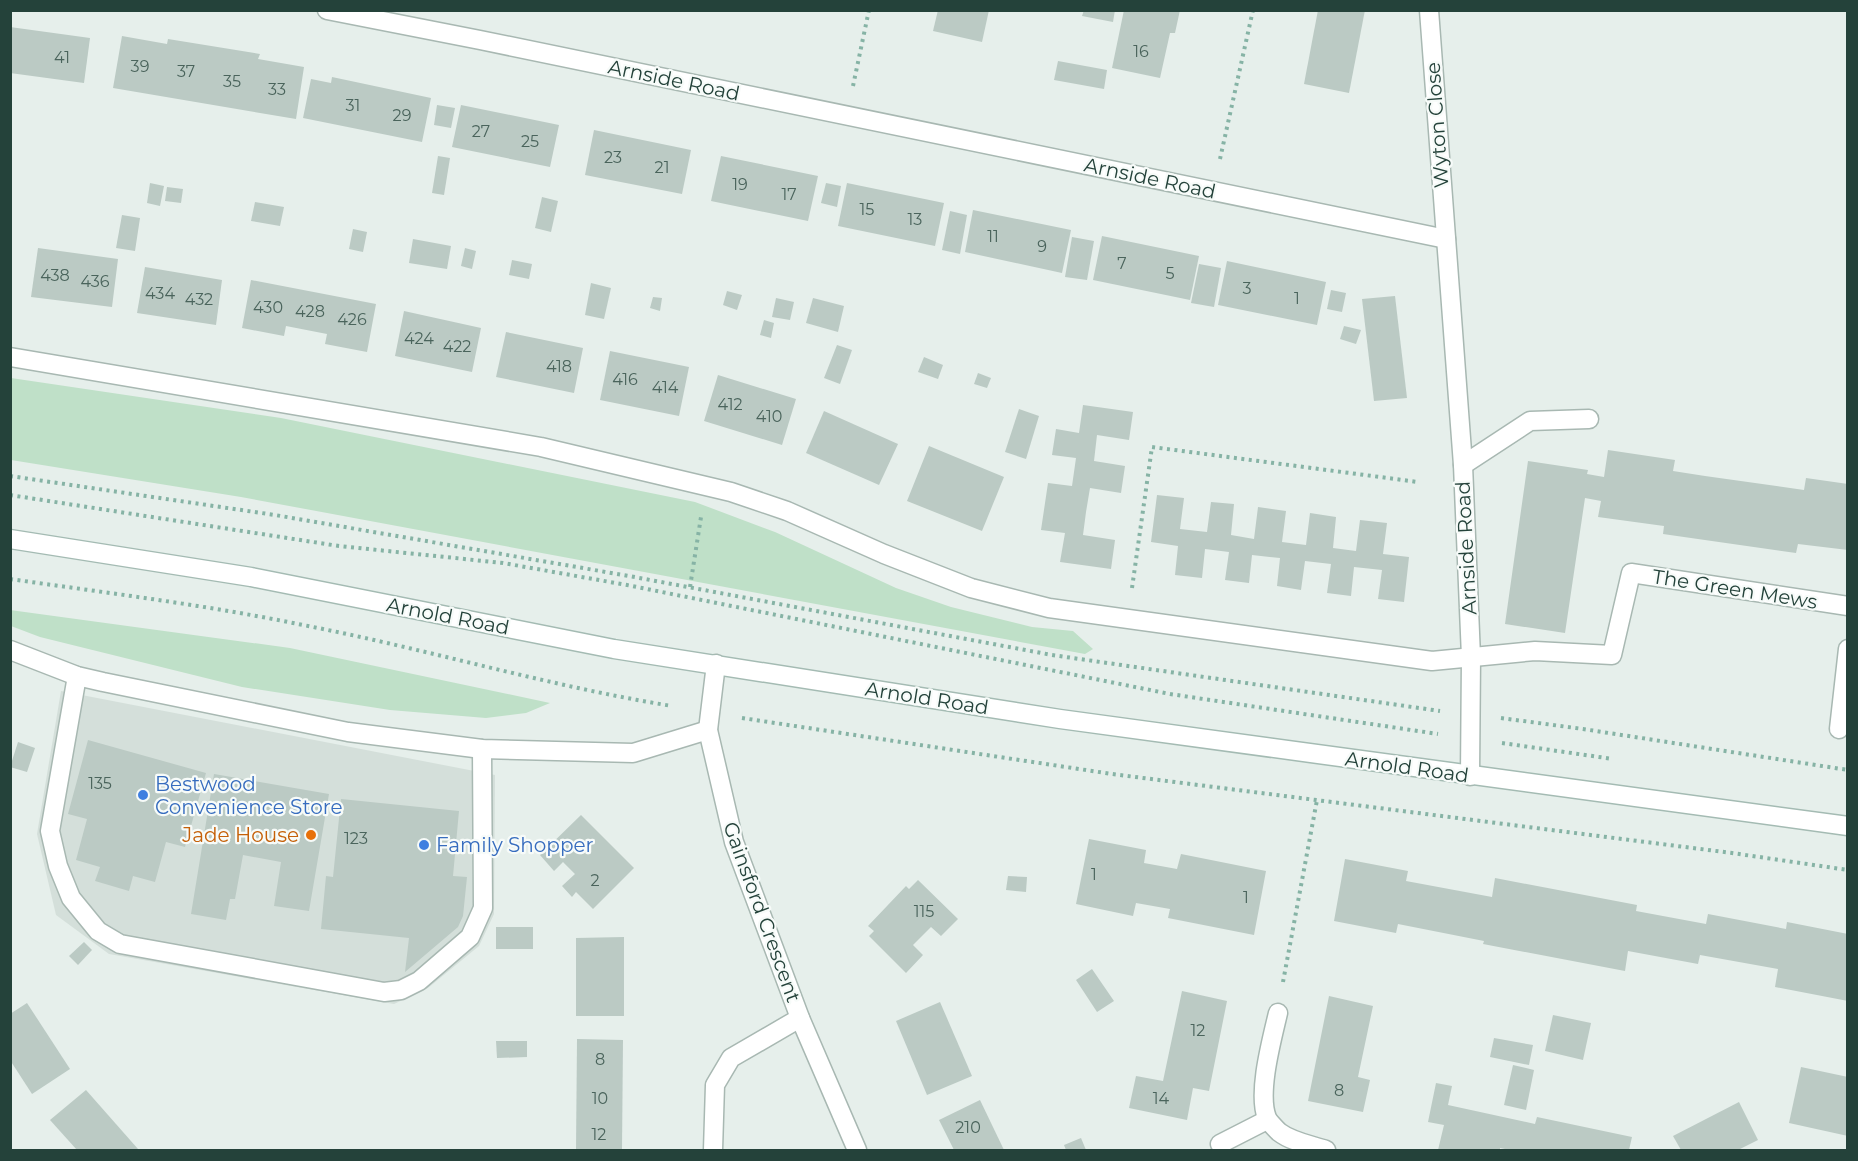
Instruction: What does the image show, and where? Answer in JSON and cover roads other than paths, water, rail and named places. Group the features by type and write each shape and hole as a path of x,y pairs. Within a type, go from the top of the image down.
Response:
{"street":[{"name":"Arnside Road","path":"327,10 1446,239 1463,465 1471,657 1470,776"},
{"name":"Wyton Close","path":"1429,10 1446,239"},
{"path":"10,357 541,447 731,492 787,512 971,588 1049,608 1431,661 1471,657"},
{"path":"1463,465 1530,422 1589,419"},
{"name":"Arnold Road","path":"10,538 251,577 614,649 1060,719 1848,826"},
{"name":"The Green Mews","path":"1471,657 1535,651 1612,655 1631,573 1848,606"},
{"path":"1839,729 1848,649"},
{"path":"10,650 77,676 348,732 482,749 633,753 709,721"},
{"name":"Gainsford Crescent","path":"716,664 709,721 734,842 800,1018 857,1150"},
{"path":"77,676 50,831 58,866 71,898 98,931 120,944 242,967 384,992 401,990 419,981 470,937 483,908 482,749"},
{"path":"1278,1013 1263,1090 1267,1120 1279,1132 1294,1140 1326,1150"},
{"path":"713,1150 715,1085 731,1058 800,1018"},
{"path":"1220,1144 1267,1120"}],"place":[{"name":"Bestwood Convenience Store","path":"143,795"},
{"name":"Jade House","path":"311,835"},
{"name":"Family Shopper","path":"424,845"}]}
